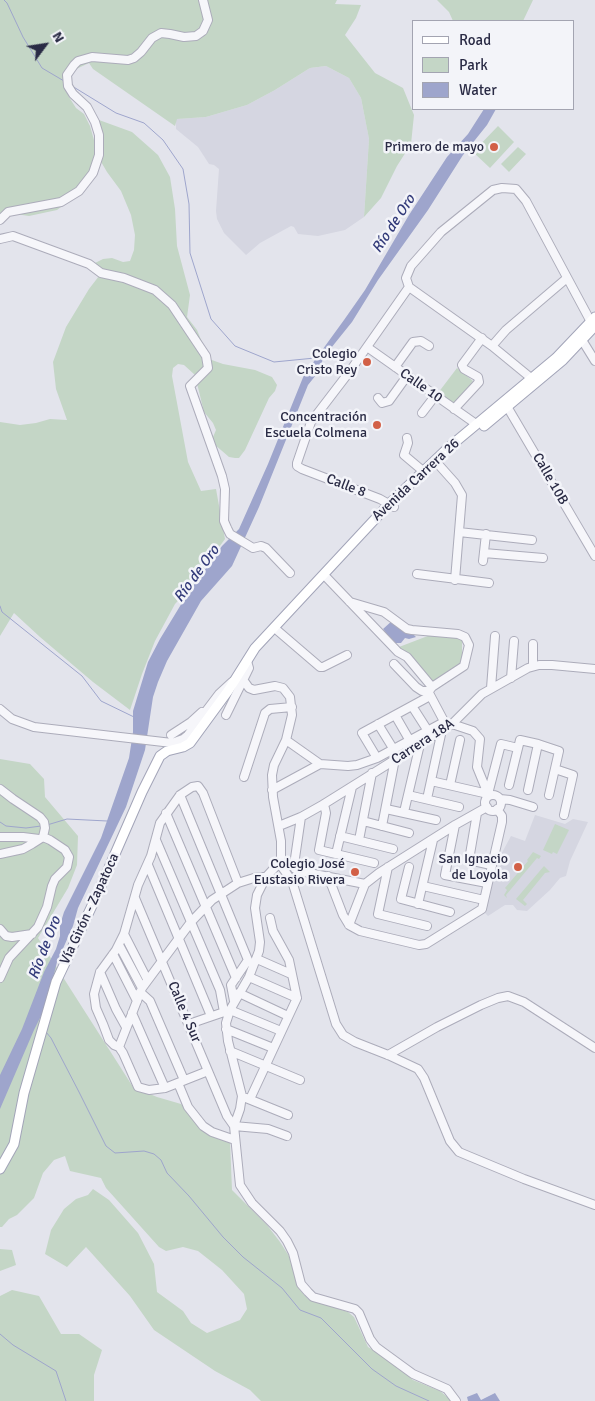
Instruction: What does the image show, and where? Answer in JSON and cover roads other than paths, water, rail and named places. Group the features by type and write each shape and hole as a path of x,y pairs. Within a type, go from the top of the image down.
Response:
{"main road":[{"name":"Avenida Carrera 26","path":"233,682 255,648 392,505 506,404 563,360 582,340 594,322"},
{"name":"Avenida Carrera 26","path":"249,659 278,631 423,471 476,424 506,404 531,378 594,322"},
{"name":"Vía Girón - Zapatoca","path":"0,1169 14,1144 21,1105 44,1018 56,982 84,924 142,792 157,761 167,751 190,743 215,711 233,682"}],"street":[{"path":"0,220 8,212 61,202 79,191 93,173 99,155 99,135 87,107 73,94 68,86 67,74 74,65 78,61 92,56 128,60 134,58 142,52 152,38 161,33 184,37 196,36 203,31 208,20 202,0"},
{"path":"531,378 482,338 409,286 406,278 409,270 431,242 494,190 502,188 516,190 526,201 567,278 594,322"},
{"path":"0,239 13,236 89,264 101,273 124,278 155,290 172,305 206,356 208,368 190,386 222,476 225,489 224,521 230,534 253,548 262,546 266,548 290,573"},
{"path":"492,346 506,330 567,278"},
{"path":"367,348 409,286"},
{"path":"454,409 479,382 478,377 464,369 462,364 482,338"},
{"path":"582,340 595,361"},
{"path":"394,367 413,342 422,341 429,346"},
{"name":"Calle 10","path":"367,348 476,424"},
{"name":"Calle 8","path":"367,348 310,422 297,466 392,505"},
{"path":"378,398 382,404 389,401 407,376"},
{"path":"422,413 435,396"},
{"name":"Calle 10B","path":"506,404 595,556"},
{"path":"407,438 408,443 404,455 423,471"},
{"path":"438,464 455,483 462,495 455,580"},
{"path":"459,532 532,540"},
{"path":"486,534 484,557 543,558"},
{"path":"418,574 488,583"},
{"path":"327,578 398,652 406,657 430,691 446,726 427,799"},
{"path":"350,602 384,612 407,629 458,634 465,637 469,646 464,666 412,706 362,733 377,758"},
{"path":"278,631 320,667 339,661 347,655"},
{"path":"491,688 494,636"},
{"path":"511,678 514,641"},
{"path":"533,644 533,666"},
{"path":"226,715 244,681 249,668 249,659"},
{"path":"394,664 416,687 430,691"},
{"name":"Carrera 18A","path":"279,826 301,818 352,787 446,726 491,688 533,666 552,664 595,669"},
{"path":"189,1024 227,1011 249,977 257,959 260,942 256,900 260,886 279,863 282,850 272,790 273,770 286,740 291,720 292,706 290,697 283,688 275,686 254,690 249,688 244,681"},
{"path":"0,709 12,719 34,727 177,742 188,735 224,688 233,682"},
{"path":"172,735 192,722 213,702"},
{"path":"244,778 265,713 270,709 292,706"},
{"path":"412,706 428,731"},
{"path":"395,715 410,741"},
{"path":"378,724 394,750"},
{"path":"286,740 320,764 348,766 363,764 377,758 428,731 446,726 473,731 480,739 477,767 489,795"},
{"path":"450,785 460,740"},
{"path":"509,785 521,740 538,744 559,750 549,795"},
{"path":"404,812 420,744"},
{"path":"487,807 486,801 501,744 518,748"},
{"path":"528,790 538,744"},
{"path":"382,826 396,759"},
{"path":"272,790 320,764"},
{"path":"555,769 573,775 564,815"},
{"path":"359,840 372,774"},
{"path":"431,781 496,796 500,799 533,807"},
{"path":"208,1071 165,1088 149,1090 138,1087 119,1047 109,1040 93,1000 100,972 119,945 124,934 134,898 140,880 148,865 160,823 180,795 195,786 201,789 238,883"},
{"path":"336,854 352,787"},
{"path":"0,789 13,800 35,813 44,825 41,838 23,849 0,854"},
{"path":"180,795 248,960 234,982 220,990"},
{"path":"408,795 459,807"},
{"path":"487,807 491,810 497,809 500,806 500,799"},
{"path":"324,804 326,813 318,850 374,863"},
{"path":"349,925 365,884 455,825 487,807"},
{"path":"386,808 436,820"},
{"path":"328,876 343,915 349,925 360,931 426,944 480,910 502,822 502,816 497,809"},
{"path":"477,813 469,860 491,865"},
{"path":"166,814 234,982 234,1001"},
{"path":"301,818 295,869 365,884"},
{"path":"363,822 409,833"},
{"path":"455,825 446,875 487,883"},
{"path":"340,836 393,849"},
{"path":"0,837 50,840 65,850 68,857 67,867 55,879 43,919 32,934 2,965 0,978"},
{"path":"156,840 220,990 227,1011 226,1029 242,1096 234,1126 240,1186 252,1203 271,1221 287,1241 296,1261 302,1284 308,1292 314,1297 355,1309 359,1313 370,1339 376,1347 413,1374 447,1389 456,1401"},
{"path":"418,904 433,840"},
{"path":"279,863 292,882 337,1027 343,1035 355,1042 413,1066 420,1072 450,1141 459,1152 524,1179 595,1205"},
{"path":"148,865 211,1016"},
{"path":"409,867 401,900 450,912"},
{"path":"388,868 378,914 427,926"},
{"path":"119,1047 147,979 191,922 220,894 238,883 257,877 266,877"},
{"path":"423,886 484,900"},
{"name":"Calle 4 Sur","path":"134,898 227,1116 234,1126"},
{"path":"250,1099 297,998 287,956 273,931 270,918"},
{"path":"0,929 6,936 12,937 32,934"},
{"path":"124,934 147,979"},
{"path":"119,945 141,990 150,1001 181,1082 188,1107 203,1126 212,1132 235,1140"},
{"path":"113,954 137,1001"},
{"path":"257,959 291,974"},
{"path":"100,972 126,1027"},
{"path":"249,977 297,998"},
{"path":"239,994 288,1016"},
{"path":"388,1055 481,1005 508,996 524,1002 595,1048"},
{"path":"227,1011 281,1031"},
{"path":"132,1013 165,1088"},
{"path":"226,1029 273,1048"},
{"path":"230,1051 300,1080"},
{"path":"242,1096 288,1115"},
{"path":"234,1126 268,1129 287,1136"}],"water":[{"path":"483,110 495,110 487,125 463,155 428,210 378,280 352,322 323,358 320,370 308,385 259,507 232,566 201,601 167,661 153,697 145,750 126,807 78,908 73,926 57,962 46,1006 0,1109 0,1075 22,1029 44,972 56,949 64,912 101,838 129,758 133,732 133,711 148,662 188,593 222,546 239,529 304,375 365,290 409,215 447,157 468,134"},
{"path":"393,620 416,637 405,638 401,643 394,643 383,629"},
{"path":"477,1393 481,1400 495,1393 500,1401 468,1401 467,1397"}],"waterway":[{"path":"4,0 42,68 64,81"},
{"path":"72,86 116,113 144,123 163,140 183,169 189,204 190,253 211,319 235,346 274,362 315,358"},
{"path":"0,606 2,612 82,676 101,701 134,717"},
{"path":"47,825 67,819 107,821"},
{"path":"0,822 6,826 26,828 41,826"},
{"path":"46,1032 51,1038 106,1146 115,1153 144,1151 154,1154 161,1160 167,1173 223,1237 243,1257 282,1288 300,1310 321,1318 372,1369 396,1386 429,1401"},
{"path":"0,1334 13,1345 56,1371 66,1401"}],"place":[{"name":"Primero de mayo","path":"494,147"},
{"name":"Colegio Cristo Rey","path":"367,362"},
{"name":"Concentración Escuela Colmena","path":"377,425"},
{"name":"San Ignacio de Loyola","path":"518,867"},
{"name":"Colegio José Eustasio Rivera","path":"355,872"}],"water label":[{"name":"Río de Oro","path":"394,224"},
{"name":"Río de Oro","path":"197,574"},
{"name":"Río de Oro","path":"45,948"}]}
